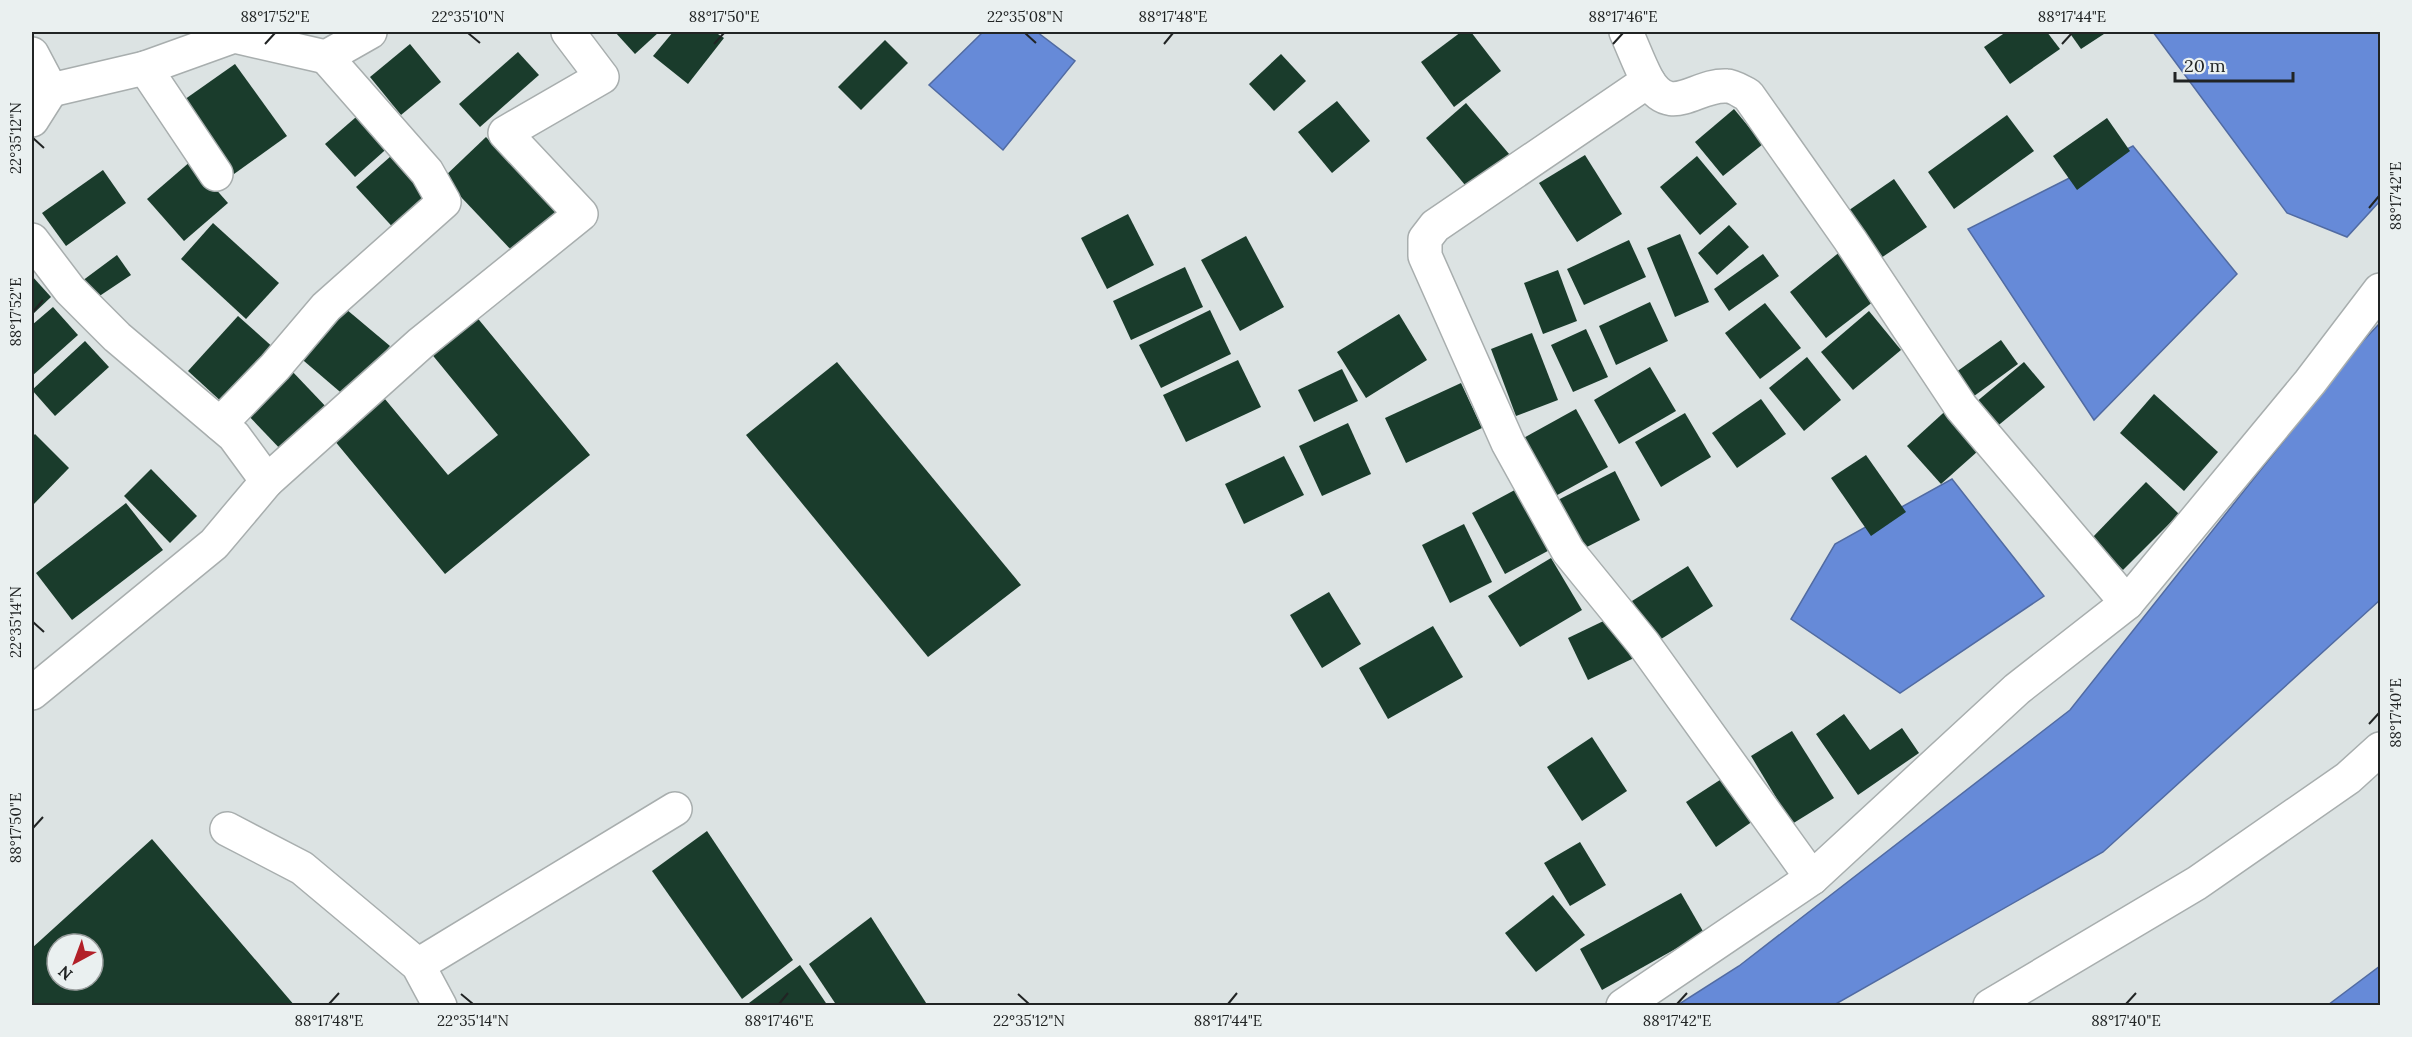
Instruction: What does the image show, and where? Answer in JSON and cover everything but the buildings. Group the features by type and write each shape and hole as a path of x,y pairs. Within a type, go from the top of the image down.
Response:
{"street":[{"path":"326,57 370,32"},
{"path":"32,693 214,544 267,481 421,343 581,214 505,133 602,77 568,32"},
{"path":"1626,32 1648,81 1663,96 1678,100 1728,85 1748,95 1850,240 1961,407 2127,603"},
{"path":"32,120 51,90 145,68 234,36 326,57 427,172 444,202 326,307 275,367 220,424"},
{"path":"32,54 51,90"},
{"path":"145,68 216,174"},
{"path":"1648,81 1435,226 1425,239 1425,256 1508,442 1568,551 1642,644 1812,878"},
{"path":"32,240 70,290 117,337 234,436 267,481"},
{"path":"1623,1005 1812,878 2017,689 2127,603 2310,382 2380,290"},
{"path":"1990,1005 2197,883 2348,778 2380,749"},
{"path":"418,965 675,809"},
{"path":"227,830 302,868 418,965 440,1005"}],"water":[{"path":"983,32 1037,32 1075,61 1003,150 929,85"},
{"path":"2153,32 2380,32 2380,201 2347,237 2287,213"},
{"path":"2133,146 2237,274 2094,420 1968,229"},
{"path":"2380,323 2380,600 2103,852 1834,1005 1676,1006 1739,966 2070,710 2363,341"},
{"path":"1952,479 2044,596 1900,693 1791,619 1835,544"},
{"path":"2380,966 2380,1005 2328,1005"}]}
